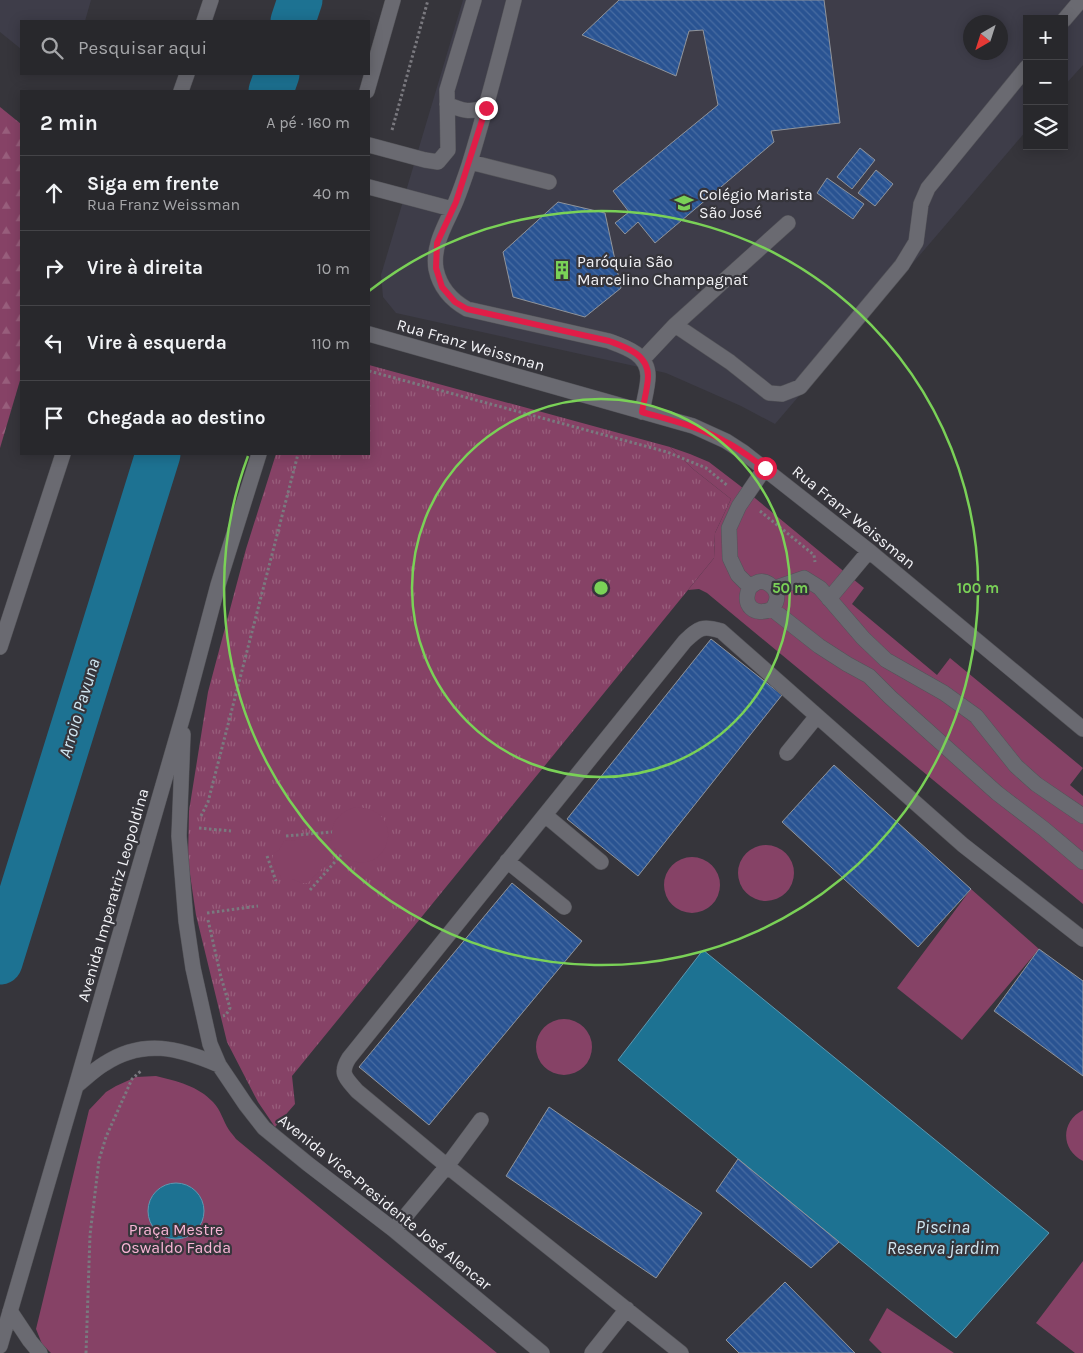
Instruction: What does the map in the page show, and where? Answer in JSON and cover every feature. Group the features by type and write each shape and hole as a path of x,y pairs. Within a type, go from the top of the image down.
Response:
{"street":[{"path":"204,20 211,0"},
{"path":"366,90 393,0"},
{"path":"370,145 438,162 448,150 447,90 474,0"},
{"path":"514,0 470,162 456,202 437,243 436,268 442,287 455,302 467,309 609,341 630,349 643,359 648,374 642,412"},
{"path":"1068,15 1081,0"},
{"path":"675,325 730,362 770,393 782,394 800,387 902,265 916,242 921,204 928,188 1023,72"},
{"path":"181,90 187,75"},
{"path":"447,104 459,110 474,112 486,108"},
{"path":"470,162 549,182"},
{"path":"370,187 452,209"},
{"path":"643,359 675,325 788,224"},
{"name":"Rua Franz Weissman","path":"370,334 693,426 726,441 765,468 869,551 1083,729"},
{"path":"0,647 63,455"},
{"name":"Avenida Imperatriz Leopoldina","path":"0,1346 218,585 259,455"},
{"path":"750,587 738,575 730,558 730,528 740,506 765,468"},
{"path":"825,593 869,551"},
{"path":"775,588 804,578 825,593 863,638 886,660 944,693 976,716 1016,766 1036,784 1083,816"},
{"path":"759,582 766,582 775,588 777,603 766,612 759,612 753,609 748,604 747,594 750,587 759,582"},
{"path":"772,609 819,646 869,676 997,792 1051,834 1083,862"},
{"path":"682,1353 447,1166 357,1091 345,1077 343,1067 686,641 698,630 709,627 721,631 963,845 1083,939"},
{"name":"Avenida Vice-Presidente José Alencar","path":"184,709 179,836 186,921 193,968 210,1044 219,1065 264,1128 394,1230 532,1350"},
{"path":"787,752 817,716"},
{"path":"544,815 601,862"},
{"path":"507,861 564,907"},
{"path":"76,1086 104,1064 124,1054 144,1048 177,1050 196,1055 219,1065"},
{"path":"394,1230 447,1166 481,1120"},
{"path":"592,1353 627,1309"},
{"path":"10,1311 40,1353"}],"path":[{"path":"386,150 428,0"},
{"path":"370,372 667,452 706,468 814,555 825,593"},
{"path":"196,828 231,831"},
{"path":"286,836 332,832"},
{"path":"268,856 276,881"},
{"path":"310,890 341,856"},
{"path":"207,913 258,906"}],"shaded area":[{"path":"0,0 91,0 85,20 20,20 20,48 0,32"},
{"name":"Colégio Marista São José","path":"463,0 1083,0 1083,65 1068,82 1068,15 1023,15 1023,135 775,424 741,406 666,373 396,313 383,297 381,275"}],"green space":[{"path":"0,107 20,123 20,380 0,448"},
{"path":"370,365 670,447 693,469 731,499 715,533 714,558 292,1076 295,1104 275,1127 258,1102 227,1042 196,915 188,861 189,811 208,692 246,549 276,455 370,455"},
{"path":"670,447 709,462 864,588 852,604 937,675 950,658 1083,768 1070,785 1083,796 1083,904 707,593 699,589 688,590 714,558 715,533 731,499 693,469"},
{"path":"356,807 372,810 382,817 387,827 388,838 385,848 378,856 369,861 350,861 344,858 335,848 332,858 308,883 292,879 282,879 273,863 273,854 279,850 284,841 324,838 332,841 334,823 344,812"},
{"path":"761,845 771,845 786,853 792,862 794,873 792,884 786,893 771,901 761,901 750,896 743,889 738,878 738,868 743,857 750,850"},
{"path":"687,857 697,857 712,865 718,874 720,885 718,896 712,905 697,913 687,913 676,908 669,901 664,890 664,880 669,869 676,862"},
{"path":"971,889 1039,949 962,1040 897,988"},
{"path":"559,1019 569,1019 584,1027 590,1036 592,1047 590,1058 584,1067 569,1075 559,1075 548,1070 541,1063 536,1052 536,1042 541,1031 548,1024"},
{"name":"Praça Mestre Oswaldo Fadda","path":"156,1076 187,1085 207,1096 218,1108 227,1127 236,1139 497,1353 51,1353 42,1344 36,1329 89,1110 106,1092 116,1086 136,1077"},
{"path":"1083,1110 1083,1161 1070,1150 1066,1136 1070,1121"},
{"path":"1083,1261 1083,1353 1075,1353 1036,1323"},
{"path":"887,1308 954,1353 882,1353 869,1340"}],"water":[{"name":"Piscina Reserva jardim","path":"703,950 1049,1233 956,1338 618,1060"},
{"path":"176,1183 187,1185 196,1191 202,1200 204,1211 202,1222 196,1231 187,1237 176,1239 165,1237 156,1231 150,1222 148,1211 150,1200 156,1191 165,1185"}],"building":[{"path":"619,0 824,0 840,123 771,131 774,142 655,243 638,222 625,234 615,223 629,212 613,191 718,105 703,30 689,31 676,76 582,35"},
{"path":"860,148 875,160 852,189 837,177"},
{"path":"876,170 893,184 875,206 858,193"},
{"path":"827,178 864,204 853,219 817,193"},
{"name":"Paróquia São Marcelino Champagnat","path":"558,202 605,213 621,288 585,317 513,297 503,252"},
{"path":"711,639 782,695 638,876 567,819"},
{"path":"834,765 971,889 918,947 782,822"},
{"path":"512,883 582,941 429,1125 359,1067"},
{"path":"1039,949 1083,981 1083,1076 994,1011"},
{"path":"549,1107 702,1213 656,1278 506,1176"},
{"path":"738,1159 839,1242 811,1268 716,1191"},
{"path":"785,1282 855,1353 739,1353 726,1340"}],"waterway":[{"name":"Arroio Pavuna","path":"293,20 300,0"},
{"name":"Arroio Pavuna","path":"271,90 277,75"},
{"name":"Arroio Pavuna","path":"0,962 158,455"}],"place":[{"name":"Colégio Marista São José","path":"684,203"},
{"name":"Paróquia São Marcelino Champagnat","path":"562,270"}],"route":[{"path":"486,108 456,202 437,243 436,268 442,287 455,302 467,309 609,341 630,349 643,359 648,374 642,412 693,426 726,441 765,468"}]}
